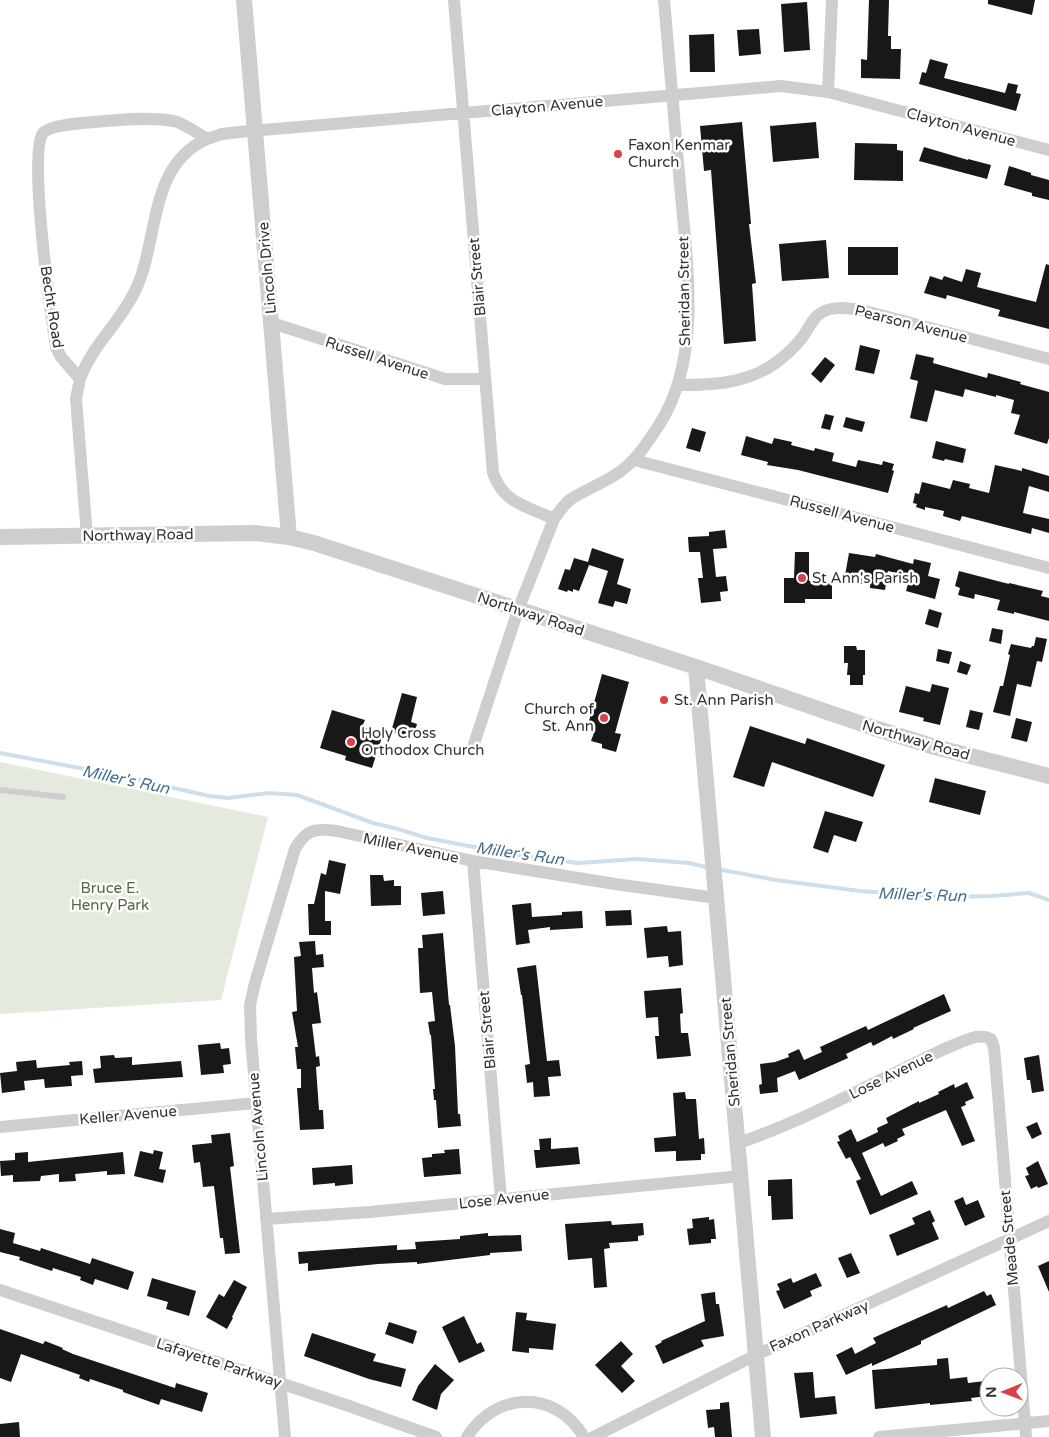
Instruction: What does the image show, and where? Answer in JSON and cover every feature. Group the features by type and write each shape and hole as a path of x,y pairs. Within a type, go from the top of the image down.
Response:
{"street":[{"name":"Lincoln Drive","path":"244,0 289,536"},
{"name":"Blair Street","path":"454,0 492,473 496,484 507,497 554,519"},
{"name":"Sheridan Street","path":"473,748 518,610 554,519 562,507 571,499 621,471 634,460 661,422 678,386 682,372 688,331 687,278 664,0"},
{"path":"828,92 832,0"},
{"name":"Clayton Avenue","path":"207,139 222,134 781,86 828,92 1049,150"},
{"name":"Becht Road","path":"80,379 61,357 56,347 45,270 37,163 39,140 44,132 65,126 114,120 174,121 207,139"},
{"path":"87,536 76,408 77,388 91,354 115,324 136,289 143,269 164,185 172,171 191,149 207,139"},
{"name":"Pearson Avenue","path":"678,386 730,383 759,373 790,351 818,316 836,308 861,310 1049,359"},
{"name":"Russell Avenue","path":"272,323 444,379 485,379"},
{"name":"Russell Avenue","path":"634,460 1049,568"},
{"name":"Northway Road","path":"0,537 254,534 289,536 696,667 871,727 935,747 1049,776"},
{"name":"Sheridan Street","path":"696,667 763,1437"},
{"name":"Miller Avenue","path":"314,830 337,831 473,861 716,898"},
{"name":"Lincoln Avenue","path":"286,1437 250,1039 250,1004 295,849 305,835 314,830"},
{"name":"Blair Street","path":"473,861 501,1199"},
{"name":"Lose Avenue","path":"738,1143 801,1119 945,1049 974,1037 987,1037 991,1039"},
{"name":"Meade Street","path":"991,1039 994,1048 996,1070 1026,1437"},
{"name":"Keller Avenue","path":"0,1126 257,1103"},
{"name":"Lose Avenue","path":"266,1220 370,1212 741,1176"},
{"name":"Faxon Parkway","path":"592,1437 756,1355 1049,1221"},
{"name":"Lafayette Parkway","path":"0,1290 436,1437"},
{"path":"467,1437 476,1423 490,1412 507,1404 522,1401 541,1403 558,1410 571,1419 584,1437"},
{"path":"879,1437 1049,1420"}],"lane":[{"path":"0,790 63,797"}],"green space":[{"name":"Bruce E. Henry Park","path":"0,762 268,817 221,1000 0,1014"}],"building":[{"path":"869,0 889,0 888,36 891,36 891,49 901,49 900,79 861,78 861,59 867,60"},
{"path":"988,0 1035,0 1032,15 988,4"},
{"path":"807,2 810,50 784,52 781,4"},
{"path":"759,29 761,54 739,56 737,30"},
{"path":"714,34 715,72 690,72 689,35"},
{"path":"930,59 948,64 944,78 1005,93 1008,83 1018,85 1016,93 1021,94 1016,111 919,84 922,72 926,73"},
{"path":"742,122 751,224 749,224 756,283 752,284 756,341 724,344 711,170 704,171 700,126"},
{"path":"816,122 819,158 773,162 770,126"},
{"path":"855,143 897,144 897,150 903,151 903,181 854,180"},
{"path":"924,147 991,165 987,179 919,161"},
{"path":"1009,166 1049,180 1049,200 1032,196 1032,193 1004,185"},
{"path":"826,240 829,278 782,281 779,244"},
{"path":"848,247 898,247 898,275 848,275"},
{"path":"1046,264 1049,265 1049,329 998,316 1000,310 947,295 946,299 924,293 930,276 942,280 944,276 962,282 966,269 981,273 977,287 1036,302"},
{"path":"860,345 880,350 874,374 855,370"},
{"path":"916,354 934,358 933,363 987,378 988,373 1049,392 1049,438 1047,444 1014,434 1020,415 1011,413 1014,400 965,389 963,397 935,390 927,422 910,418 918,381 910,379"},
{"path":"825,357 835,365 821,383 811,374"},
{"path":"825,414 834,416 830,430 821,428"},
{"path":"846,417 865,422 862,432 843,427"},
{"path":"692,428 706,432 700,452 686,448"},
{"path":"746,436 772,444 774,438 792,442 791,445 814,451 815,448 834,453 832,461 856,467 858,460 882,465 883,461 894,464 888,493 798,470 767,465 768,462 741,455"},
{"path":"936,441 966,449 963,463 932,458"},
{"path":"995,465 1022,471 1022,468 1049,476 1049,492 1029,486 1023,513 1049,519 1049,533 1032,528 1031,534 962,516 960,521 943,516 944,511 925,507 925,510 916,507 917,504 913,503 915,493 919,494 922,482 950,489 953,480 970,484 969,488 989,493"},
{"path":"725,530 727,548 713,549 716,577 726,576 728,591 720,592 721,601 701,603 698,578 703,578 700,552 689,552 688,537 709,536 709,532"},
{"path":"592,548 624,559 617,584 631,589 627,604 615,601 613,607 598,603 608,571 589,565 579,591 573,589 573,592 568,590 567,592 558,589 565,569 570,570 574,558 588,562"},
{"name":"St Ann's Parish","path":"795,552 809,552 809,581 832,583 832,599 805,599 805,603 784,603 784,578 794,578"},
{"path":"849,553 875,557 876,554 913,564 914,559 931,563 928,576 940,579 935,599 906,591 910,576 888,571 885,590 870,588 870,585 844,581"},
{"path":"959,571 1043,591 1041,596 1049,598 1049,621 1014,612 1014,614 997,610 1000,600 975,594 974,599 958,595 960,588 955,586"},
{"path":"929,609 942,613 938,628 925,624"},
{"path":"992,628 1003,630 1001,644 989,641"},
{"path":"1036,637 1047,639 1042,662 1037,661 1031,687 1017,684 1010,716 993,712 1000,686 1003,686 1011,644 1031,648 1034,646"},
{"path":"844,646 856,646 857,650 865,650 863,685 850,685 850,675 847,675 848,663 844,663"},
{"path":"938,649 952,652 949,664 936,661"},
{"path":"960,661 971,665 967,675 957,672"},
{"name":"Church of St. Ann","path":"602,674 629,682 615,733 621,734 616,752 602,748 602,744 591,741 595,730 587,728"},
{"path":"932,684 949,688 940,725 923,721 924,718 899,712 906,686 930,692"},
{"path":"402,693 417,697 411,722 417,724 413,738 391,732"},
{"name":"Holy Cross Orthodox Church","path":"332,710 365,720 362,727 383,734 372,768 345,760 346,756 320,748"},
{"path":"970,710 983,713 979,730 966,727"},
{"path":"1016,718 1032,722 1027,742 1011,738"},
{"path":"750,726 805,744 807,738 885,765 873,797 772,762 764,787 733,777"},
{"path":"935,778 986,791 980,815 929,802"},
{"path":"825,811 863,822 856,842 834,835 828,853 813,848"},
{"path":"329,860 346,864 340,894 325,891 325,921 331,921 331,935 309,935 308,904 314,904 321,873 326,875"},
{"path":"370,875 383,875 384,881 394,880 394,886 401,886 401,905 371,906"},
{"path":"443,891 445,914 423,916 421,893"},
{"path":"531,903 532,917 562,915 562,912 582,911 583,928 550,930 550,927 528,930 530,943 516,945 512,905"},
{"path":"631,910 632,925 606,926 605,911"},
{"path":"667,926 668,932 681,931 683,965 669,967 668,956 647,958 644,928"},
{"path":"443,933 449,1005 455,1046 458,1114 460,1114 461,1126 438,1128 436,1100 434,1100 433,1089 435,1089 431,1035 428,1022 435,1021 432,992 420,993 418,948 423,948 422,935"},
{"path":"315,941 316,955 323,954 324,967 312,968 314,993 317,992 321,1023 312,1024 316,1057 319,1056 320,1066 316,1067 319,1110 323,1110 324,1129 300,1130 297,1088 301,1088 301,1069 297,1069 295,1047 298,1047 292,1012 297,1011 294,957 301,956 299,942"},
{"path":"536,965 547,1061 559,1060 561,1076 548,1077 550,1096 534,1097 533,1082 527,1083 525,1065 530,1064 517,968"},
{"path":"681,988 683,1013 680,1014 681,1033 688,1033 691,1056 657,1059 655,1036 659,1036 658,1017 646,1018 644,991"},
{"path":"944,994 951,1011 893,1039 892,1036 873,1046 871,1042 846,1054 848,1058 799,1080 795,1071 777,1078 778,1092 760,1094 759,1085 762,1084 760,1064 775,1062 789,1057 788,1054 799,1049 804,1060 822,1052 820,1047 866,1026 868,1030"},
{"path":"220,1043 221,1049 229,1048 231,1064 223,1065 224,1073 201,1075 198,1045"},
{"path":"114,1055 115,1058 132,1057 132,1065 181,1061 183,1077 95,1083 93,1069 101,1068 100,1056"},
{"path":"1039,1055 1044,1091 1032,1093 1030,1080 1027,1080 1024,1058"},
{"path":"36,1060 37,1068 70,1065 69,1062 82,1061 83,1075 71,1076 72,1086 45,1088 44,1079 24,1081 25,1090 2,1093 0,1073 17,1071 16,1062"},
{"path":"967,1082 974,1098 965,1102 966,1105 961,1107 975,1141 962,1146 946,1110 902,1129 905,1135 897,1139 898,1141 885,1147 883,1143 862,1153 881,1196 912,1181 918,1194 870,1215 856,1181 861,1179 850,1157 846,1159 837,1142 840,1141 838,1136 851,1129 857,1142 878,1132 877,1128 888,1123 886,1118 919,1101 919,1103 939,1094 938,1092 954,1084 955,1088"},
{"path":"685,1092 686,1099 696,1099 699,1139 704,1138 705,1154 701,1154 701,1160 676,1161 676,1151 655,1152 654,1138 676,1136 673,1093"},
{"path":"1037,1122 1042,1134 1032,1139 1026,1127"},
{"path":"230,1133 234,1166 230,1167 240,1253 225,1254 223,1238 220,1238 214,1186 203,1187 200,1162 194,1163 192,1145 212,1143 211,1135"},
{"path":"551,1138 551,1149 578,1147 580,1164 536,1168 534,1150 540,1150 539,1139"},
{"path":"459,1149 461,1174 424,1177 422,1158 432,1157 432,1154 445,1153 444,1150"},
{"path":"154,1150 163,1152 159,1169 166,1170 163,1183 134,1176 140,1151 153,1154"},
{"path":"28,1152 28,1162 123,1152 125,1174 107,1175 107,1171 75,1174 76,1181 59,1182 59,1174 41,1176 40,1181 13,1182 13,1175 1,1176 0,1161 15,1160 15,1153"},
{"path":"1038,1161 1048,1184 1031,1189 1025,1176 1029,1175 1026,1168"},
{"path":"352,1165 353,1184 335,1186 335,1183 313,1185 312,1168"},
{"path":"792,1179 793,1219 772,1220 771,1196 768,1196 768,1180"},
{"path":"963,1197 966,1205 978,1200 985,1217 965,1226 954,1201"},
{"path":"930,1210 935,1221 932,1223 939,1239 897,1256 889,1235 915,1224 912,1218"},
{"path":"709,1217 709,1220 714,1219 716,1239 711,1239 711,1243 689,1245 687,1229 693,1228 692,1219"},
{"path":"611,1221 612,1225 643,1223 644,1235 638,1236 638,1241 609,1243 610,1248 604,1249 607,1287 594,1288 592,1258 568,1260 565,1224"},
{"path":"0,1229 15,1233 13,1243 40,1251 41,1248 90,1264 92,1258 134,1272 128,1290 95,1279 93,1285 80,1280 81,1277 53,1268 52,1271 19,1260 20,1257 0,1252"},
{"path":"488,1233 488,1236 521,1235 522,1251 490,1253 490,1255 417,1264 417,1262 378,1264 308,1271 308,1263 299,1264 298,1252 397,1245 397,1250 416,1249 415,1242 460,1239 460,1236"},
{"path":"851,1253 860,1273 847,1278 838,1258"},
{"path":"1049,1261 1049,1292 1038,1266"},
{"path":"816,1273 822,1286 810,1291 812,1296 784,1309 776,1291 780,1290 777,1284 791,1278 793,1283"},
{"path":"152,1278 196,1291 189,1316 166,1309 168,1302 147,1296"},
{"path":"234,1280 247,1287 227,1329 206,1317 219,1294 224,1297"},
{"path":"984,1291 987,1296 991,1294 996,1305 921,1341 921,1344 872,1366 872,1363 846,1375 836,1355 852,1347 855,1354 876,1343 873,1338 947,1305 948,1308"},
{"path":"715,1292 716,1304 719,1304 724,1336 701,1340 704,1346 663,1364 655,1346 661,1341 705,1321 701,1294"},
{"path":"516,1312 527,1313 526,1320 556,1324 553,1350 529,1348 529,1353 512,1351"},
{"path":"464,1316 477,1344 481,1342 485,1351 459,1363 442,1327"},
{"path":"389,1322 417,1331 413,1344 385,1334"},
{"path":"0,1329 43,1344 45,1341 73,1354 175,1388 176,1383 208,1393 202,1412 161,1399 159,1405 90,1379 89,1382 79,1378 80,1375 21,1354 11,1382 0,1378"},
{"path":"312,1333 376,1354 373,1361 406,1369 401,1387 369,1379 304,1356"},
{"path":"621,1341 633,1354 621,1366 635,1381 622,1393 595,1365"},
{"path":"948,1358 950,1379 967,1377 968,1383 979,1382 979,1397 971,1398 972,1401 875,1409 872,1370 937,1365 937,1359"},
{"path":"435,1364 454,1380 441,1394 437,1410 412,1400 418,1386"},
{"path":"813,1372 815,1398 835,1396 837,1414 800,1418 794,1373"},
{"path":"729,1402 732,1437 715,1437 714,1427 708,1428 706,1410 720,1409 720,1403"},
{"path":"19,1422 20,1437 0,1437 0,1424"}],"waterway":[{"name":"Miller's Run","path":"0,753 122,776 209,796 228,798 269,793 297,795 373,823 427,838 516,855 578,863 637,859 689,863 710,868"},
{"name":"Miller's Run","path":"717,869 776,880 860,891 947,897 1029,893 1049,900"}],"place":[{"name":"Faxon Kenmar Church","path":"618,154"},
{"name":"St Ann's Parish","path":"802,578"},
{"name":"St. Ann Parish","path":"664,700"},
{"name":"Church of St. Ann","path":"604,718"},
{"name":"Holy Cross Orthodox Church","path":"351,742"}]}
